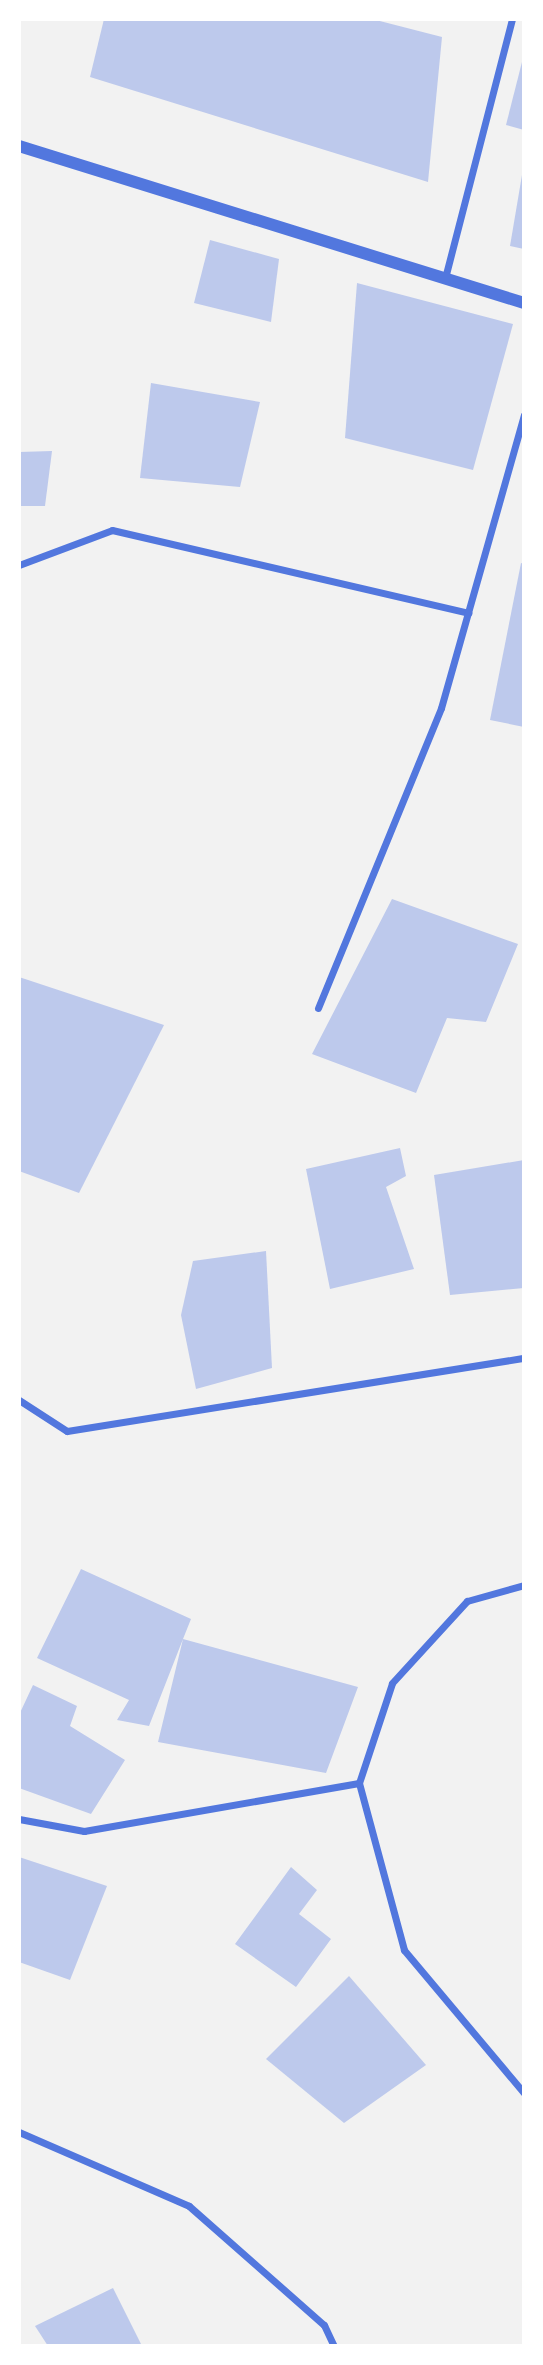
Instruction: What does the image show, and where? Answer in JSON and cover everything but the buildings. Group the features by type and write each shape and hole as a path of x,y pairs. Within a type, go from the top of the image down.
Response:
{"street":[{"path":"445,278 512,19"},
{"path":"19,146 524,303"},
{"path":"317,1007 441,708 524,415"},
{"path":"19,565 112,530 468,613"},
{"path":"19,1400 67,1432 524,1358"},
{"path":"524,1585 467,1601 392,1683 359,1783 404,1950 524,2093"},
{"path":"19,1819 84,1831 359,1783"},
{"path":"19,2132 189,2206 324,2325 334,2346"}]}
